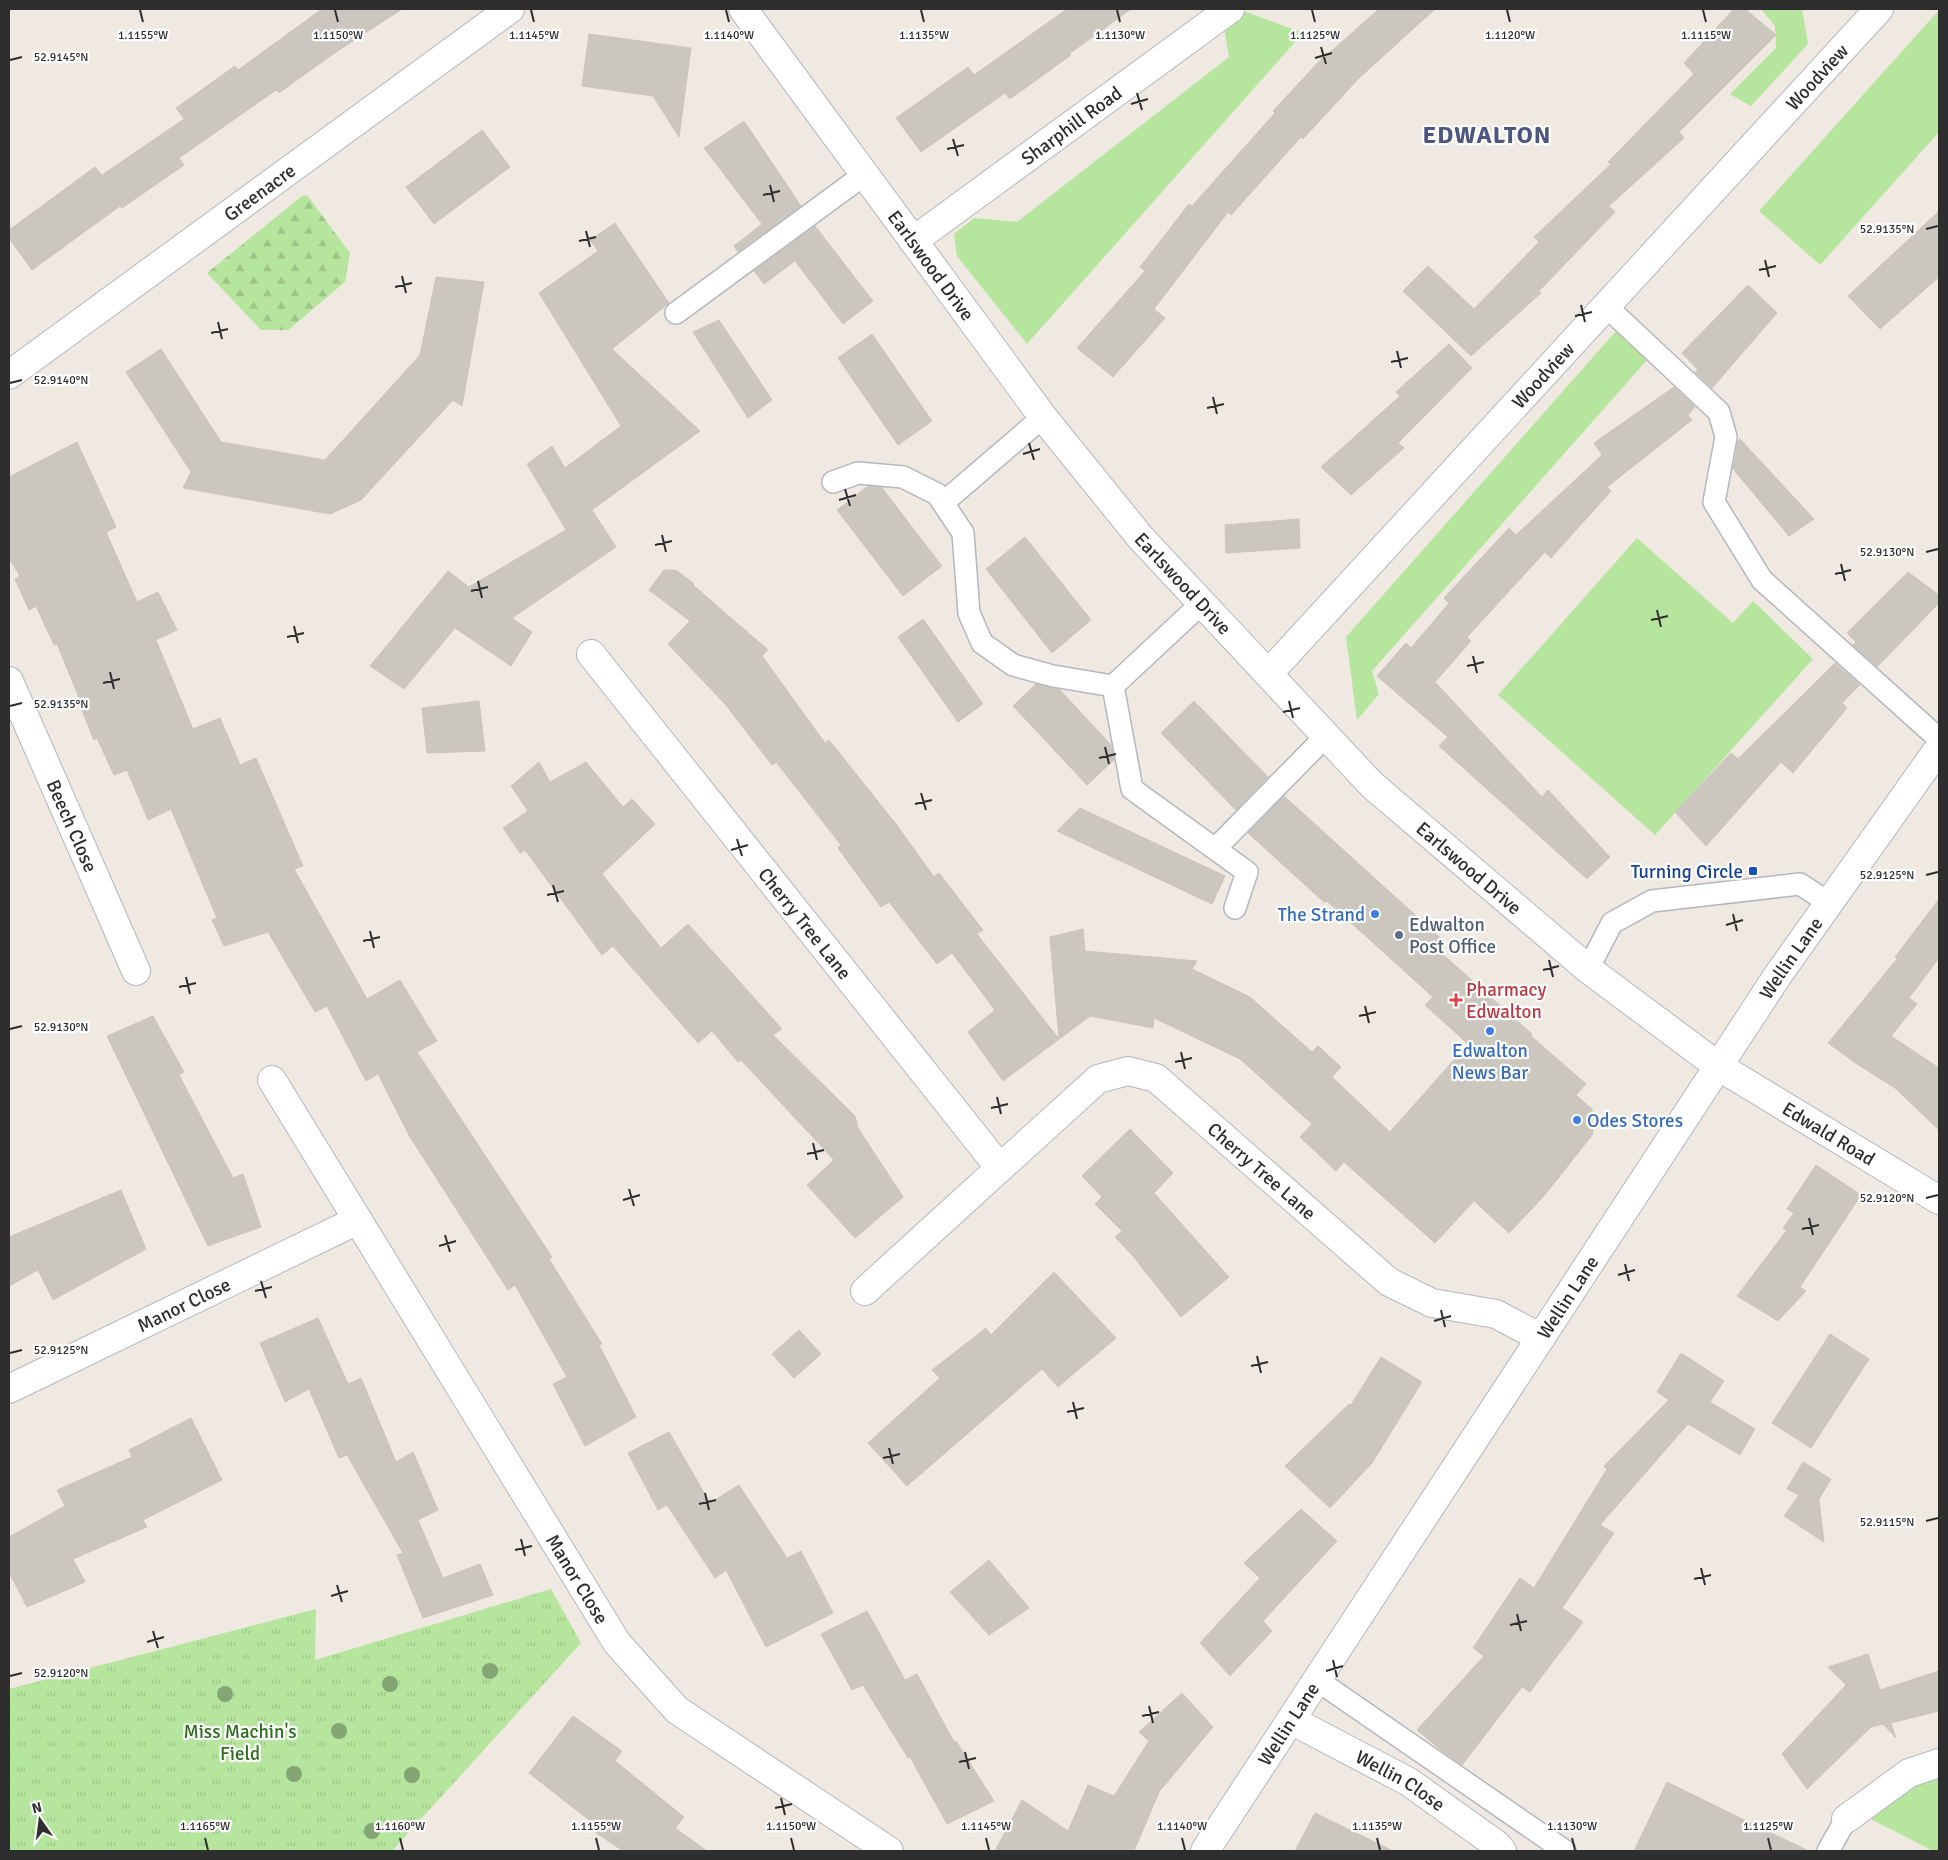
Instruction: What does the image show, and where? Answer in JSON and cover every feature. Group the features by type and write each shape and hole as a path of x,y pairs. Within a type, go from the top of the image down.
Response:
{"street":[{"name":"Greenacre","path":"9,375 510,9"},
{"name":"Earlswood Drive","path":"743,9 1043,417 1140,537 1372,785 1588,969 1718,1066"},
{"name":"Sharphill Road","path":"913,241 1230,9"},
{"name":"Woodview","path":"1268,674 1879,9"},
{"name":"Cherry Tree Lane","path":"591,654 1000,1168"},
{"name":"Beech Close","path":"9,680 136,971"},
{"name":"Wellin Lane","path":"1205,1851 1778,974 1939,748"},
{"name":"Edwald Road","path":"1718,1066 1939,1200"},
{"name":"Cherry Tree Lane","path":"865,1291 1098,1079 1128,1071 1156,1078 1389,1282 1432,1303 1496,1314 1541,1338"},
{"name":"Manor Close","path":"272,1080 617,1642 677,1710 889,1851"},
{"name":"Manor Close","path":"9,1389 358,1220"},
{"name":"Wellin Close","path":"1291,1720 1409,1782 1497,1845 1502,1851"},
{"path":"1846,1819 1909,1773 1939,1763"}],"lane":[{"path":"676,312 864,174"},
{"path":"1606,306 1719,412 1726,437 1714,502 1762,580 1939,739"},
{"path":"943,503 1043,417"},
{"path":"833,482 858,474 902,477 937,494 963,533 969,613 982,644 1013,666 1053,676 1113,686"},
{"path":"1113,686 1202,603"},
{"path":"1113,686 1132,788 1247,872 1235,908"},
{"path":"1215,849 1326,736"},
{"path":"1588,969 1612,923 1652,901 1800,884 1828,903"},
{"path":"1317,1680 1565,1851"},
{"path":"1828,1851 1846,1819"}],"green space":[{"path":"1761,9 1802,9 1808,44 1751,106 1730,94 1776,48 1775,26"},
{"path":"1939,10 1939,132 1820,265 1759,211"},
{"path":"1246,12 1303,33 1027,344 957,256 954,234 974,218 1017,222 1229,57 1224,26"},
{"path":"307,195 350,253 345,282 288,330 261,330 207,273 302,196"},
{"path":"1616,331 1647,360 1372,671 1379,694 1357,720 1346,637"},
{"path":"1637,538 1733,623 1753,601 1813,659 1655,835 1498,695"},
{"name":"Miss Machin's Field","path":"551,1589 581,1643 392,1851 9,1851 9,1689 316,1609 315,1660"},
{"path":"1939,1772 1939,1851 1933,1851 1871,1819 1922,1778"}],"building":[{"path":"322,9 402,9 333,54 279,93 276,90 179,158 184,165 122,208 120,206 32,270 9,238 9,230 95,167 102,175 184,119 176,108 235,66 238,70"},
{"path":"1067,9 1131,9 1010,99 1005,93 921,152 896,118 968,67 974,75"},
{"path":"1379,9 1435,9 1358,79 1303,139 1301,137 1231,215 1228,212 1154,309 1165,318 1113,377 1077,348 1145,271 1140,267 1189,204 1192,206 1275,113 1273,111 1326,54"},
{"path":"1734,9 1745,9 1776,35 1679,132 1684,138 1609,206 1615,212 1539,291 1541,293 1471,356 1403,291 1428,266 1474,309 1539,242 1534,237 1611,164 1608,162 1694,74 1684,63"},
{"path":"589,34 691,48 679,137 653,96 582,86"},
{"path":"744,121 801,206 738,252 734,246 762,224 704,148"},
{"path":"482,130 510,167 434,224 406,187"},
{"path":"1939,211 1939,277 1880,329 1848,296"},
{"path":"615,223 669,303 612,349 700,431 592,510 616,547 512,618 532,632 511,666 455,628 404,689 370,666 448,571 469,587 566,530 527,464 552,446 565,468 621,426 539,293 598,251 590,240"},
{"path":"815,226 873,301 843,324 795,261 764,284 754,271"},
{"path":"436,277 484,282 462,406 453,400 361,500 330,514 183,488 191,472 126,372 161,349 221,442 325,460 420,355"},
{"path":"1748,285 1777,313 1712,388 1695,372 1698,370 1682,353"},
{"path":"719,320 772,400 748,418 693,332"},
{"path":"872,334 932,421 898,445 838,358"},
{"path":"1449,344 1472,368 1398,443 1404,448 1351,495 1321,467 1400,396 1396,392"},
{"path":"1674,387 1695,407 1688,415 1692,420 1607,487 1611,491 1551,558 1545,552 1467,637 1471,641 1435,682 1542,797 1548,790 1610,857 1587,879 1439,746 1448,737 1377,676 1406,643 1411,648 1449,603 1444,598 1509,528 1516,535 1602,455 1594,443"},
{"path":"1740,439 1814,519 1789,536 1733,469"},
{"path":"77,442 116,527 106,532 137,602 158,592 177,630 156,640 193,729 220,718 240,765 256,758 303,866 294,869 367,999 400,980 437,1041 417,1052 552,1257 549,1259 602,1344 599,1345 636,1417 585,1446 553,1384 567,1377 515,1285 508,1290 410,1137 378,1074 366,1081 327,1006 315,1012 268,932 224,946 212,920 217,918 171,809 148,820 127,770 114,775 97,738 94,740 81,708 83,707 57,644 54,645 36,606 29,610 15,579 20,576 9,558 9,477"},
{"path":"868,486 882,488 942,566 903,596 837,510"},
{"path":"1299,519 1300,548 1226,553 1225,525"},
{"path":"1025,537 1091,620 1052,653 986,569"},
{"path":"664,570 676,570 768,650 762,656 825,743 829,740 896,824 934,877 939,873 983,930 977,934 1059,1039 1050,937 1083,929 1085,951 1197,961 1192,969 1250,997 1312,1052 1318,1046 1341,1067 1332,1077 1390,1132 1468,1044 1425,1005 1433,997 1327,901 1325,903 1248,833 1284,796 1445,942 1438,950 1586,1084 1576,1095 1592,1109 1593,1134 1544,1196 1509,1233 1474,1201 1435,1243 1344,1162 1336,1171 1300,1137 1312,1124 1240,1059 1154,1018 1153,1028 1090,1016 1003,1081 968,1032 995,1010 952,953 937,964 889,902 881,907 838,848 841,845 776,762 772,765 725,704 668,644 690,621 649,590"},
{"path":"1908,572 1939,595 1939,603 1877,667 1853,645 1856,642 1847,633"},
{"path":"923,619 983,704 958,722 898,637"},
{"path":"1835,663 1860,685 1842,703 1847,708 1793,773 1781,762 1706,846 1675,812 1731,753 1738,759"},
{"path":"1036,684 1060,690 1111,745 1114,760 1087,785 1013,706"},
{"path":"479,701 485,751 427,753 422,708"},
{"path":"1194,701 1268,777 1236,810 1161,733"},
{"path":"539,762 550,782 586,762 623,807 632,799 655,824 602,874 661,948 688,924 782,1029 773,1035 855,1116 858,1128 903,1197 855,1238 807,1185 834,1160 741,1060 738,1062 712,1031 698,1043 613,946 602,955 525,850 520,853 503,828 528,811 511,786"},
{"path":"1080,808 1225,876 1212,904 1057,831"},
{"path":"1939,899 1939,958 1909,998 1917,1004 1891,1036 1939,1068 1939,1130 1895,1088 1828,1043 1897,959 1895,957"},
{"path":"153,1016 184,1072 179,1075 233,1178 243,1174 261,1227 208,1246 107,1036"},
{"path":"1130,1129 1173,1173 1154,1193 1229,1277 1181,1317 1133,1256 1115,1237 1122,1231 1095,1204 1102,1197 1082,1176"},
{"path":"1816,1165 1861,1195 1800,1287 1806,1291 1778,1321 1737,1296 1787,1230 1783,1228 1794,1213 1787,1209"},
{"path":"121,1190 146,1249 53,1300 38,1270 9,1286 9,1237"},
{"path":"1054,1272 1116,1338 1058,1387 1042,1369 907,1486 868,1443 940,1378 932,1370 986,1328 991,1335"},
{"path":"318,1318 348,1384 361,1378 396,1462 413,1452 438,1510 418,1520 443,1578 480,1564 493,1595 423,1618 397,1555 403,1553 347,1455 339,1458 309,1389 285,1402 260,1343"},
{"path":"799,1330 821,1354 794,1378 772,1354"},
{"path":"1830,1334 1869,1359 1811,1448 1772,1423"},
{"path":"1681,1353 1724,1381 1710,1402 1755,1429 1740,1455 1688,1424 1600,1525 1614,1533 1562,1608 1583,1622 1530,1692 1522,1687 1462,1765 1417,1730 1484,1656 1473,1648 1520,1578 1534,1588 1607,1469 1604,1466 1669,1400 1657,1392"},
{"path":"1381,1357 1422,1382 1372,1463 1330,1508 1285,1466 1349,1404 1351,1405"},
{"path":"191,1418 222,1480 143,1520 147,1527 73,1559 85,1582 27,1607 9,1572 9,1537 65,1506 57,1490 132,1457 129,1450"},
{"path":"669,1432 710,1503 739,1485 787,1558 801,1551 833,1613 766,1647 726,1570 715,1578 667,1505 658,1510 628,1453"},
{"path":"1803,1462 1831,1479 1819,1499 1824,1542 1784,1516 1799,1495 1787,1489"},
{"path":"1301,1509 1337,1541 1263,1621 1272,1631 1230,1676 1200,1643 1260,1578 1244,1563"},
{"path":"989,1560 1029,1608 989,1635 950,1592"},
{"path":"867,1611 905,1680 917,1674 954,1742 956,1741 994,1801 947,1824 910,1757 908,1758 863,1685 852,1690 821,1634"},
{"path":"1868,1654 1880,1690 1939,1671 1939,1711 1891,1723 1896,1738 1883,1724 1871,1727 1807,1789 1782,1754 1846,1685 1828,1667"},
{"path":"1182,1693 1213,1727 1159,1792 1134,1851 995,1851 1022,1800 1068,1831 1088,1785 1114,1796 1149,1741 1139,1732"},
{"path":"573,1716 622,1751 615,1761 684,1817 675,1828 707,1851 623,1851 595,1832 598,1827 529,1773"},
{"path":"1667,1782 1746,1821 1809,1851 1634,1851"},
{"path":"1315,1813 1393,1851 1295,1851"}],"place":[{"name":"Turning Circle","path":"1753,871"},
{"name":"The Strand","path":"1375,914"},
{"name":"Edwalton Post Office","path":"1399,935"},
{"name":"Pharmacy Edwalton","path":"1456,1000"},
{"name":"Edwalton News Bar","path":"1490,1031"},
{"name":"Odes Stores","path":"1577,1120"}],"district":[{"name":"EDWALTON","path":"1487,135"}]}
